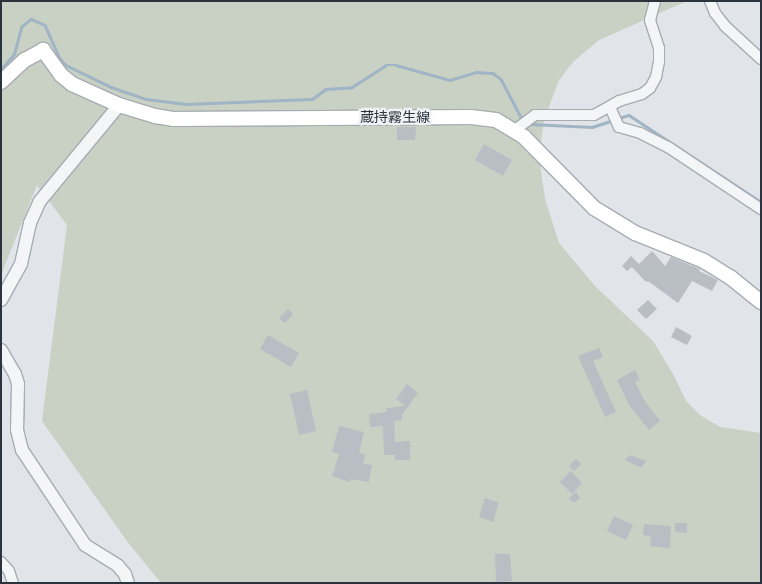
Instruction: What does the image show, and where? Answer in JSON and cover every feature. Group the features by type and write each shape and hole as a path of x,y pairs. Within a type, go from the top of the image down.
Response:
{"main road":[{"name":"蔵持霧生線","path":"1,82 25,60 43,50 66,80 119,105 173,118 471,116 496,120 518,128 594,208 629,230 690,254 718,269 760,300"}],"street":[{"path":"518,128 531,117 541,114 594,116 612,110 646,91 656,77 660,52 650,20 655,1"},
{"path":"710,1 715,13 725,26 761,59"},
{"path":"1,300 22,264 30,223 40,201 119,105"},
{"path":"612,110 617,124 623,129 640,133 668,147 761,209"},
{"path":"1,350 15,374 18,384 17,430 22,450 85,546 118,566 125,574 128,583"},
{"path":"1,562 9,571 13,583"}],"green space":[{"path":"1,1 687,1 599,40 574,61 559,80 544,120 539,157 545,199 559,243 595,286 653,341 673,374 686,401 700,415 720,427 761,433 761,583 161,583 127,541 42,421 67,225 37,185 1,275"}],"building":[{"path":"397,127 416,127 415,140 397,140"},
{"path":"484,144 512,160 503,176 475,160"},
{"path":"652,251 665,266 671,257 700,269 699,271 718,280 712,291 692,281 678,303 648,281 646,282 632,267 627,271 622,266 631,256 639,264"},
{"path":"648,300 657,309 646,319 637,310"},
{"path":"288,309 293,314 285,323 279,318"},
{"path":"676,327 692,336 687,345 671,337"},
{"path":"268,335 299,353 291,367 260,349"},
{"path":"599,348 603,357 593,361 616,412 605,417 578,356"},
{"path":"635,370 640,380 635,382 644,400 660,421 649,430 629,405 617,380"},
{"path":"407,384 418,393 402,415 402,420 394,421 395,442 410,441 410,460 395,460 395,455 384,455 383,426 370,427 369,414 387,412 386,408 405,406 396,399"},
{"path":"307,390 316,431 299,435 290,394"},
{"path":"339,426 364,432 359,453 365,454 363,464 372,465 369,482 350,479 349,482 332,476 339,454 332,452"},
{"path":"630,455 646,461 641,468 625,460"},
{"path":"576,459 581,464 574,471 569,466"},
{"path":"571,471 582,483 572,494 560,482"},
{"path":"576,492 580,498 574,503 569,498"},
{"path":"485,498 499,503 493,522 479,517"},
{"path":"614,516 633,525 626,540 607,531"},
{"path":"675,523 687,523 687,533 675,532"},
{"path":"644,524 671,526 670,548 650,546 651,536 643,535"},
{"path":"495,554 510,554 512,581 496,582"}],"waterway":[{"path":"1,69 14,54 21,27 31,19 45,25 60,59 66,65 111,87 146,99 186,104 312,99 326,89 352,87 386,65 396,65 450,80 477,72 493,73 501,79 523,121"},
{"path":"619,118 629,115 761,202"},
{"path":"530,124 592,127 614,120"}]}
